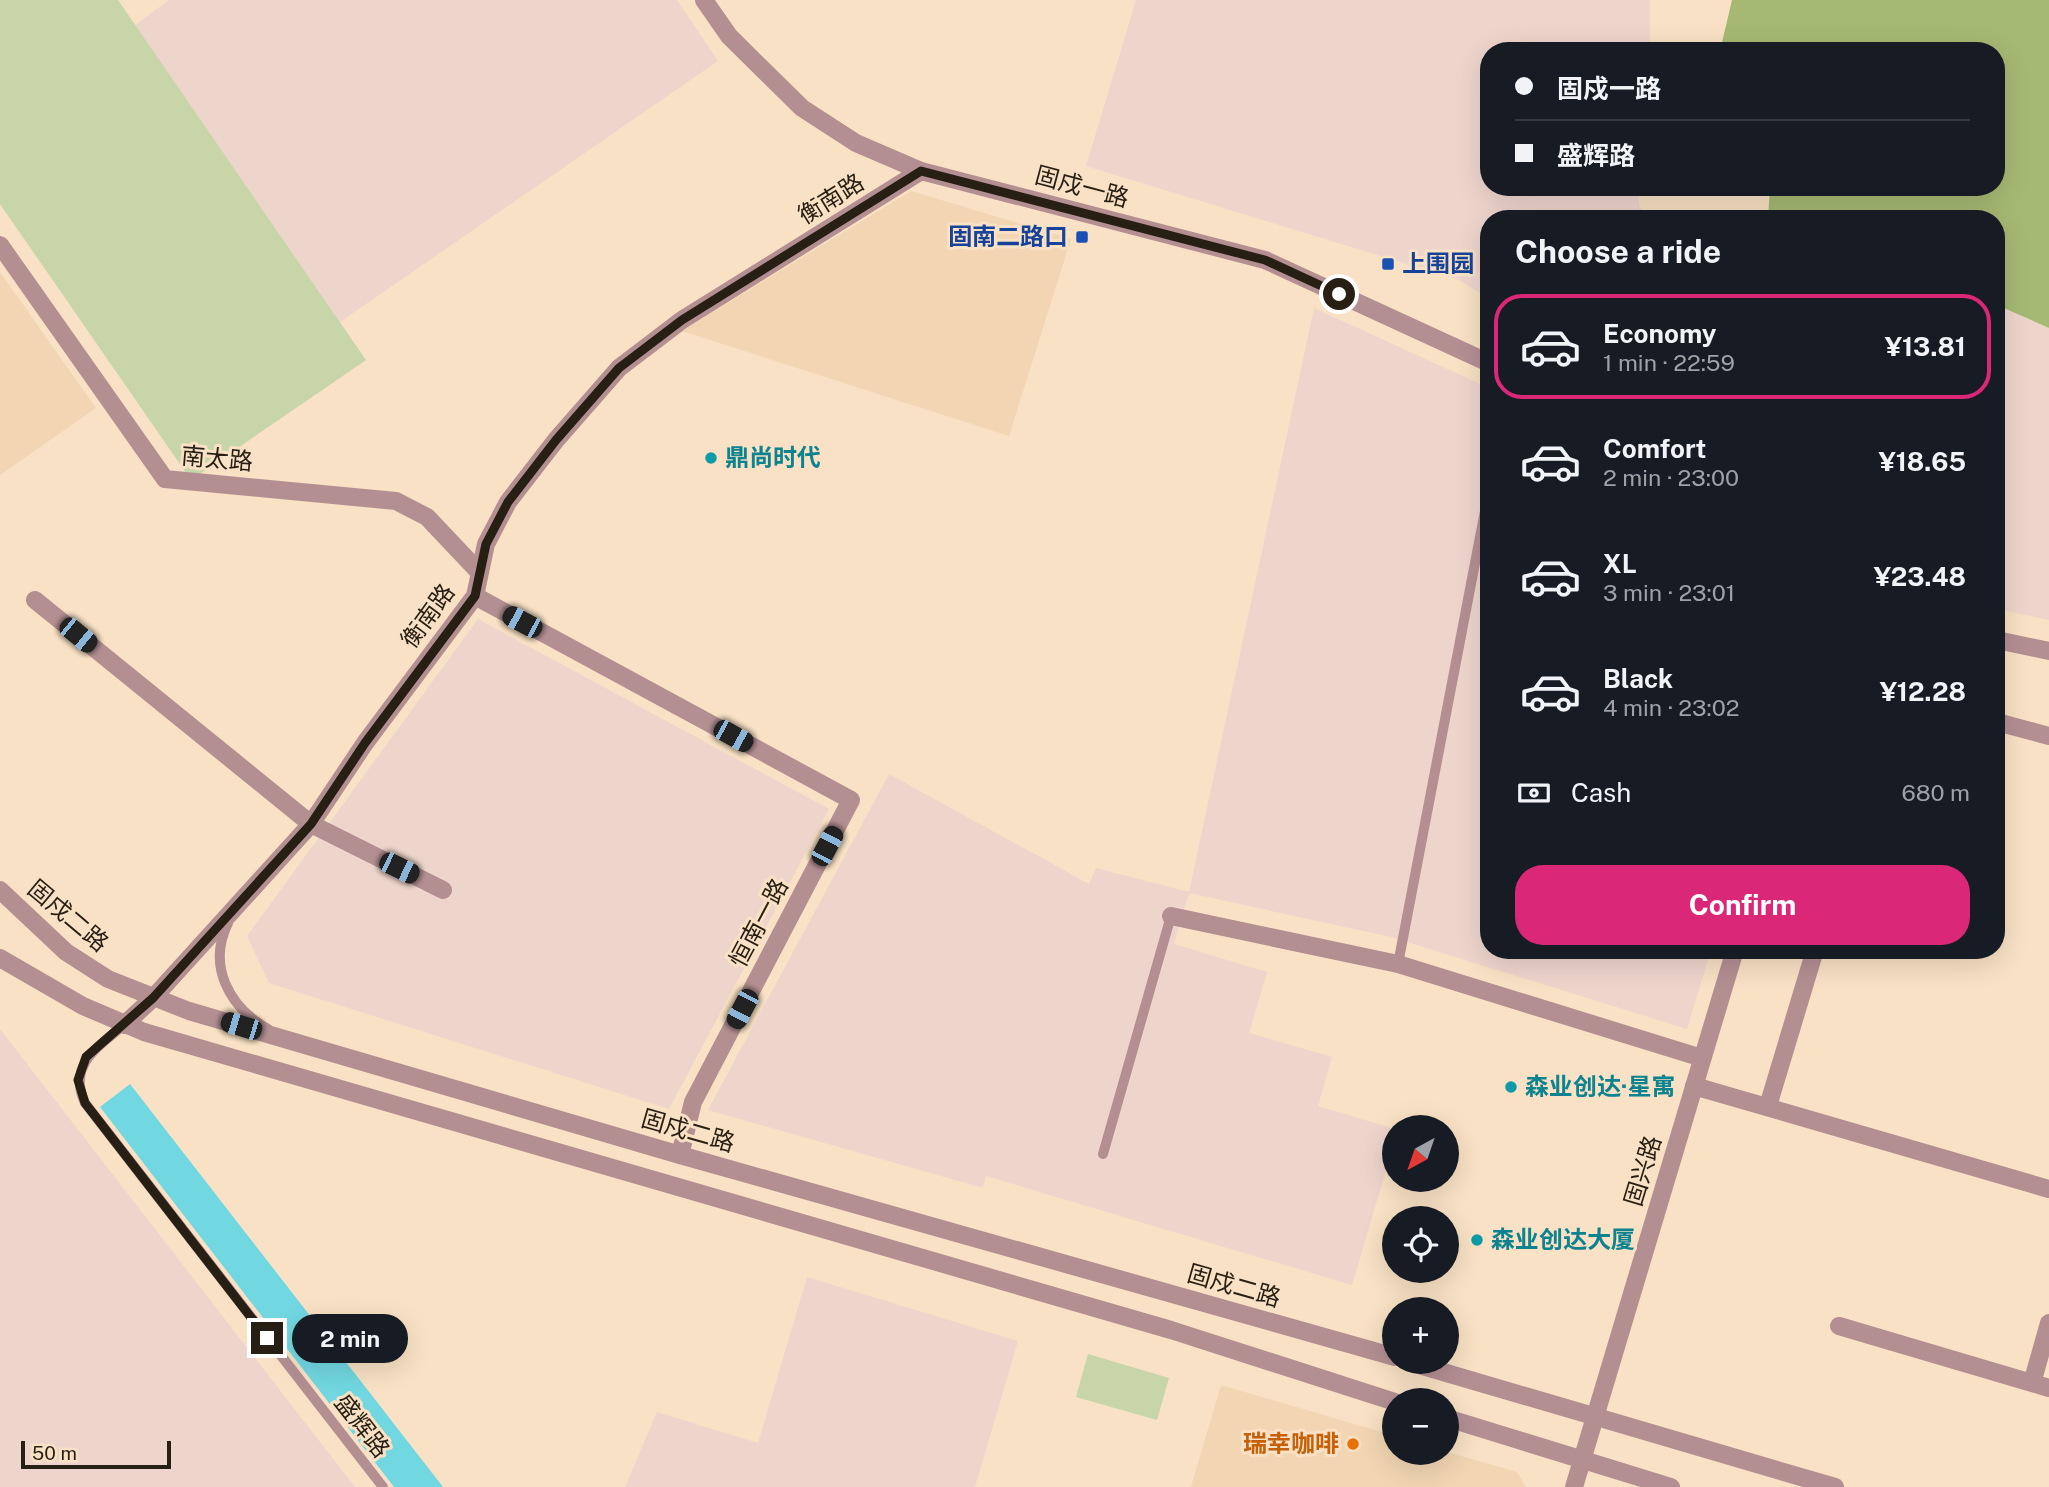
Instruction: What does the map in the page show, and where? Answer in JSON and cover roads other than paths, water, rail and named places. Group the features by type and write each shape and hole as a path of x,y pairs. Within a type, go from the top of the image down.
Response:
{"street":[{"name":"固戍一路","path":"704,0 729,36 802,108 856,143 921,171 1265,260 1480,359"},
{"name":"衡南路","path":"124,1025 153,998 311,824 365,743 475,596 486,544 508,502 556,440 619,368 682,320 921,171"},
{"name":"南太路","path":"0,244 165,479 396,500 427,517 480,573"},
{"name":"恒南一路","path":"475,596 851,800 694,1102 680,1154"},
{"path":"35,600 311,824 443,890"},
{"path":"2005,642 2049,651"},
{"path":"2005,724 2049,736"},
{"name":"固戍二路","path":"0,890 66,952 108,979 153,998 680,1154 1382,1353"},
{"path":"1171,916 1398,964 1703,1058"},
{"path":"0,958 71,999 124,1025 1171,1330 1382,1398"},
{"name":"固兴路","path":"1574,1487 1732,959"},
{"path":"1768,1105 1812,959"},
{"path":"1693,1086 1768,1105 2049,1189"},
{"path":"1839,1326 2040,1385 2049,1323"},
{"path":"1451,1374 1835,1487"},
{"path":"1459,1422 1671,1487"}],"lane":[{"path":"1398,964 1480,537"},
{"path":"237,906 219,946 222,979 231,997 245,1012 293,1041"},
{"path":"1103,1154 1171,916"},
{"name":"盛辉路","path":"124,1025 92,1051 80,1067 78,1080 85,1103 383,1487"}],"water":[{"path":"130,1084 443,1487 394,1487 100,1107"}],"place":[{"name":"固南二路口","path":"1082,237"},
{"name":"上围园","path":"1388,264"},
{"name":"鼎尚时代","path":"711,458"},
{"name":"森业创达·星寓","path":"1511,1087"},
{"name":"森业创达大厦","path":"1477,1240"},
{"name":"瑞幸咖啡","path":"1353,1444"}]}
